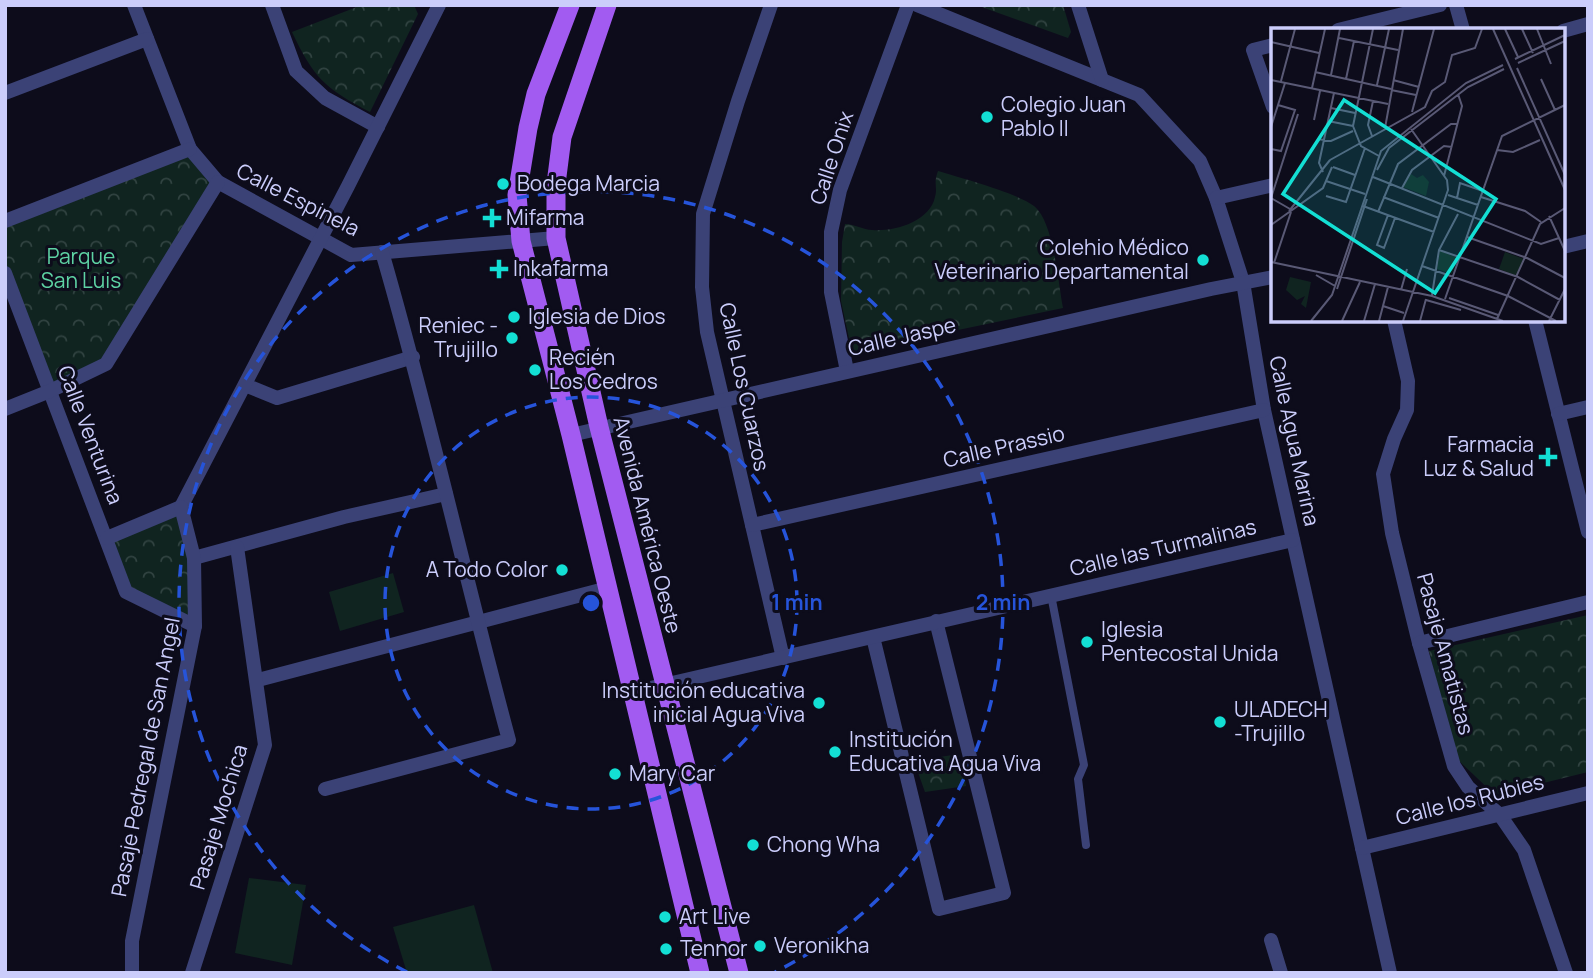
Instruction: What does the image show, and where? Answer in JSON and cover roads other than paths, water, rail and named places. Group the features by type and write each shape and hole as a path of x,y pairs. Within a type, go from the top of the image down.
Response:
{"main road":[{"path":"570,5 536,94 528,128 517,195 522,241 700,973"},
{"name":"Avenida América Oeste","path":"607,5 562,137 556,184 555,238 599,427 739,973"}],"street":[{"name":"Calle Espinela","path":"134,5 190,149 218,182 321,240 351,255 555,238"},
{"path":"272,5 296,71 325,98 378,127"},
{"name":"Calle Los Cuarzos","path":"771,5 703,214 702,287 707,332 783,658"},
{"name":"Calle Onix","path":"847,370 831,292 831,232 840,190 908,5"},
{"name":"Calle Agua Marina","path":"917,5 1139,95 1200,161 1216,198 1243,282 1264,410 1390,973"},
{"path":"1078,5 1102,80"},
{"path":"1346,28 1440,5"},
{"path":"1457,5 1463,28"},
{"path":"181,507 321,240 378,127 433,8"},
{"path":"1565,30 1588,24"},
{"path":"5,93 147,39"},
{"path":"1271,46 1253,50 1271,101"},
{"path":"5,221 190,149"},
{"path":"5,409 51,391 106,364 218,182"},
{"path":"1216,198 1271,185"},
{"path":"1565,247 1588,241"},
{"path":"325,789 509,740 477,622 413,357 382,252"},
{"name":"Calle Venturina","path":"5,273 107,538 181,507"},
{"name":"Calle Jaspe","path":"571,435 847,370 1271,277"},
{"name":"Pasaje Amatistas","path":"1394,322 1408,381 1407,410 1383,474 1392,533 1419,643 1454,766 1468,787 1500,815 1524,850 1566,973"},
{"path":"1535,322 1588,532"},
{"path":"245,385 277,398 413,357"},
{"path":"1558,414 1588,407"},
{"name":"Calle Prassio","path":"752,525 1264,410"},
{"path":"194,558 344,517 446,494"},
{"name":"Pasaje Pedregal de San Angel","path":"132,973 132,941 195,626 194,558 181,507"},
{"path":"107,538 127,592 195,626"},
{"name":"Calle las Turmalinas","path":"633,692 1293,540"},
{"name":"Pasaje Mochica","path":"192,973 265,745 258,680 237,547"},
{"path":"258,680 608,588"},
{"path":"1419,643 1588,602"},
{"path":"873,638 939,909 991,896 1004,892 936,621"},
{"name":"Calle los Rubies","path":"1362,848 1588,793"},
{"path":"1272,940 1281,973"}],"lane":[{"path":"1051,595 1084,765 1079,779 1086,845"}],"place":[{"name":"Colegio Juan Pablo II","path":"987,117"},
{"name":"Bodega Marcia","path":"503,184"},
{"name":"Mifarma","path":"492,218"},
{"name":"Colehio Médico Veterinario Departamental","path":"1203,260"},
{"name":"Inkafarma","path":"499,269"},
{"name":"Iglesia de Dios","path":"514,317"},
{"name":"Reniec - Trujillo","path":"512,338"},
{"name":"Recién Los Cedros","path":"535,370"},
{"name":"Farmacia Luz & Salud","path":"1548,457"},
{"name":"A Todo Color","path":"562,570"},
{"name":"Iglesia Pentecostal Unida","path":"1087,642"},
{"name":"Institución educativa inicial Agua Viva","path":"819,703"},
{"name":"ULADECH -Trujillo","path":"1220,722"},
{"name":"Institución Educativa Agua Viva","path":"835,752"},
{"name":"Mary Car","path":"615,774"},
{"name":"Chong Wha","path":"753,845"},
{"name":"Art Live","path":"665,917"},
{"name":"Veronikha","path":"760,946"},
{"name":"Tennor","path":"666,949"}],"park label":[{"name":"Parque San Luis","path":"81,269"}]}
